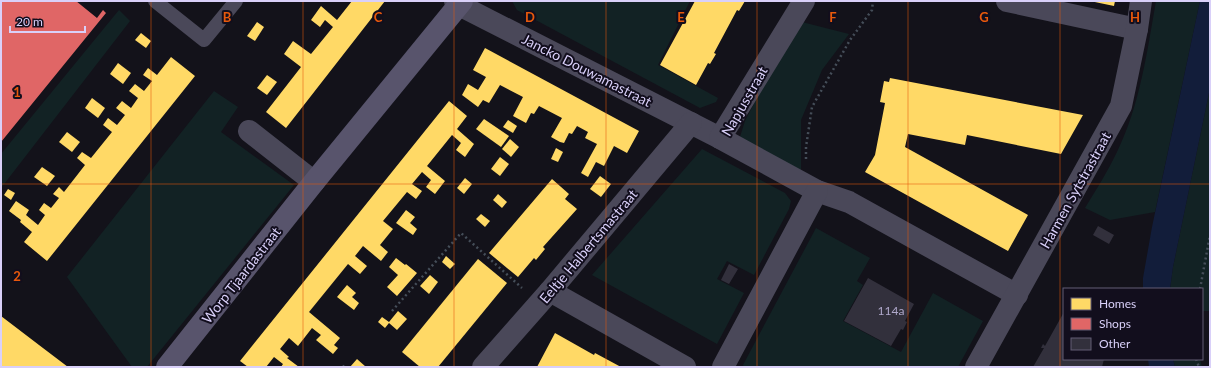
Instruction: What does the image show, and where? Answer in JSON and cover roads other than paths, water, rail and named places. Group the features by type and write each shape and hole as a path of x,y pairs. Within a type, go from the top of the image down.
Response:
{"main road":[{"name":"Worp Tjaardastraat","path":"167,367 459,2"}],"street":[{"name":"Napjusstraat","path":"804,1 720,138 812,189 849,202 1017,295"},
{"path":"1007,1 1137,29"},
{"name":"Harmen Sytstrastraat","path":"976,367 1121,106 1137,29 1141,1"},
{"name":"Jancko Douwamastraat","path":"459,2 720,138"},
{"name":"Eeltje Halbertsmastraat","path":"483,367 544,297 690,123"},
{"path":"249,131 314,182"},
{"path":"723,367 812,189"},
{"path":"544,297 685,367"}],"lane":[{"path":"155,1 204,40 236,1"}],"water":[{"path":"1200,1 1210,1 1210,88 1173,267 1170,288 1143,288 1143,278 1152,227"},
{"path":"1148,360 1173,360 1175,367 1149,367"}]}
